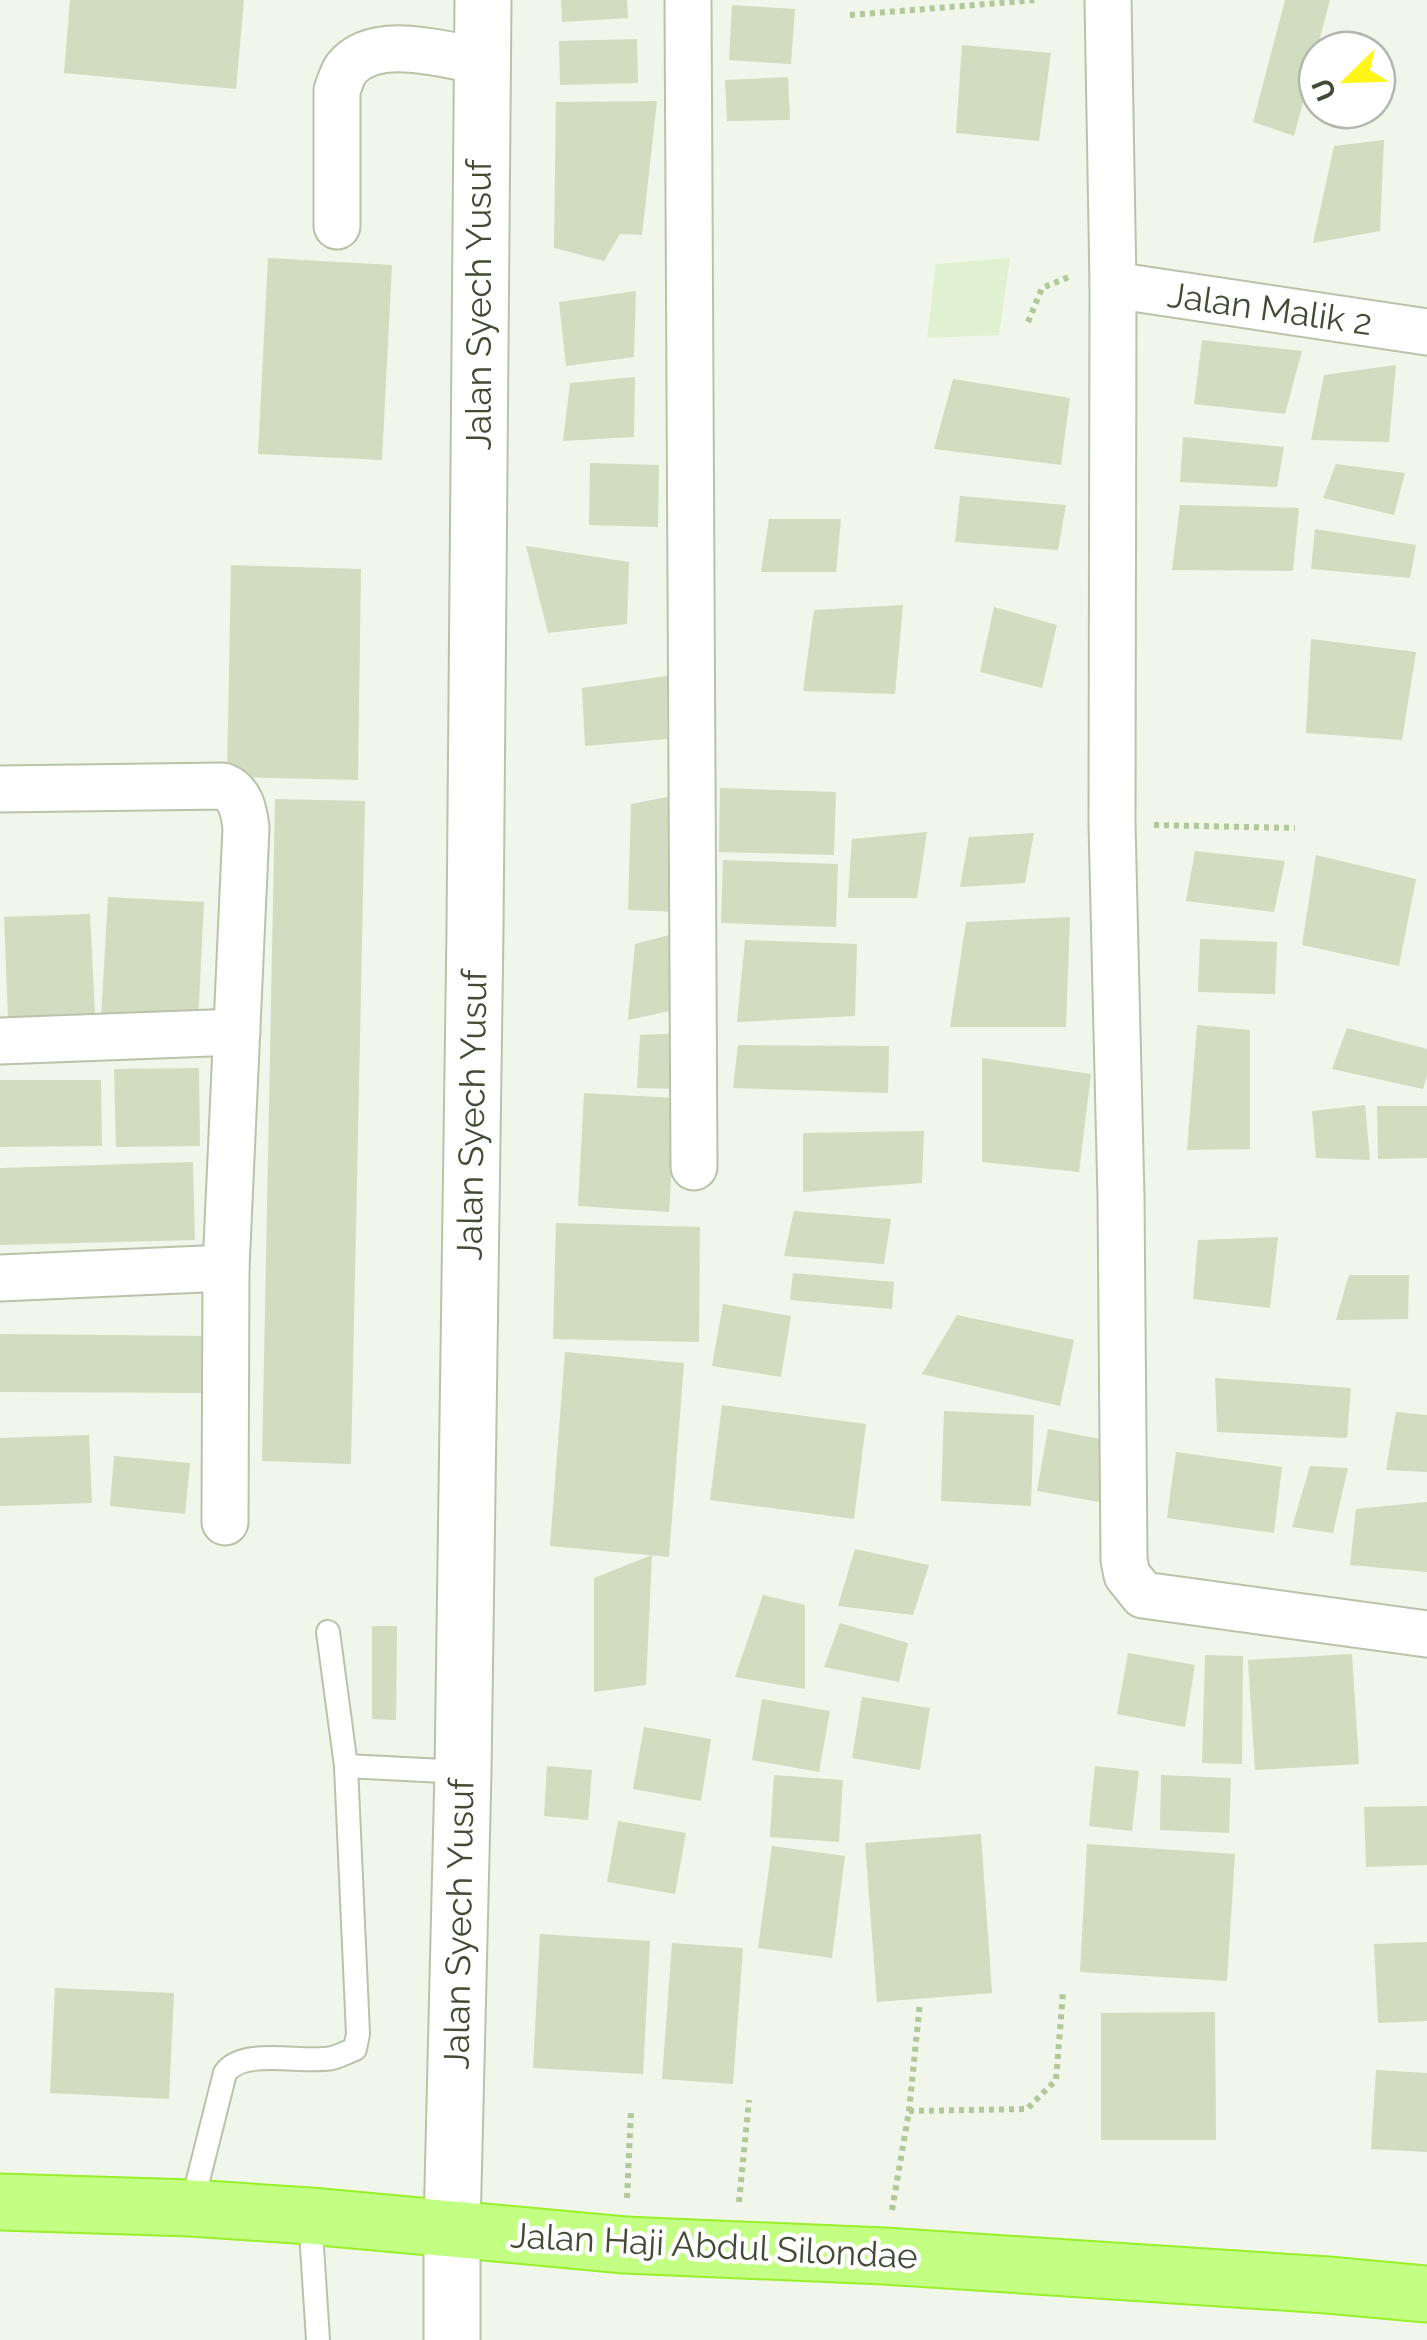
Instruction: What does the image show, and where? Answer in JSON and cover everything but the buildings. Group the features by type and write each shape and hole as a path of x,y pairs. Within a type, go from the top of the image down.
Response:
{"highway":[{"name":"Jalan Haji Abdul Silondae","path":"0,2202 191,2208 625,2245 884,2256 1427,2294"}],"street":[{"name":"Jalan Syech Yusuf","path":"452,2340 475,910 483,0"},
{"path":"688,0 694,1167"},
{"path":"1108,0 1113,286 1112,824 1124,1560 1127,1575 1143,1595 1427,1634"},
{"path":"337,226 337,90 345,70 366,52 400,48 481,61"},
{"name":"Jalan Malik 2","path":"1113,286 1427,332"},
{"path":"0,789 223,786 240,799 244,811 226,1268 225,1522"},
{"path":"0,1042 237,1032"},
{"path":"0,1278 226,1268"}],"lane":[{"path":"191,2208 225,2073 231,2064 248,2059 330,2058 355,2050 358,2034 346,1766 328,1632"},
{"path":"346,1766 462,1772"},
{"path":"310,2216 318,2340"}],"path":[{"path":"850,15 1037,0"},
{"path":"1028,322 1042,288 1080,272 1113,286"},
{"path":"1112,824 1295,828"},
{"path":"909,2110 1027,2110 1056,2080 1063,1992"},
{"path":"884,2256 909,2110 920,2002"},
{"path":"735,2248 749,2100"},
{"path":"625,2245 631,2110"}],"shaded area":[{"path":"1010,258 999,335 927,338 936,264"}]}
